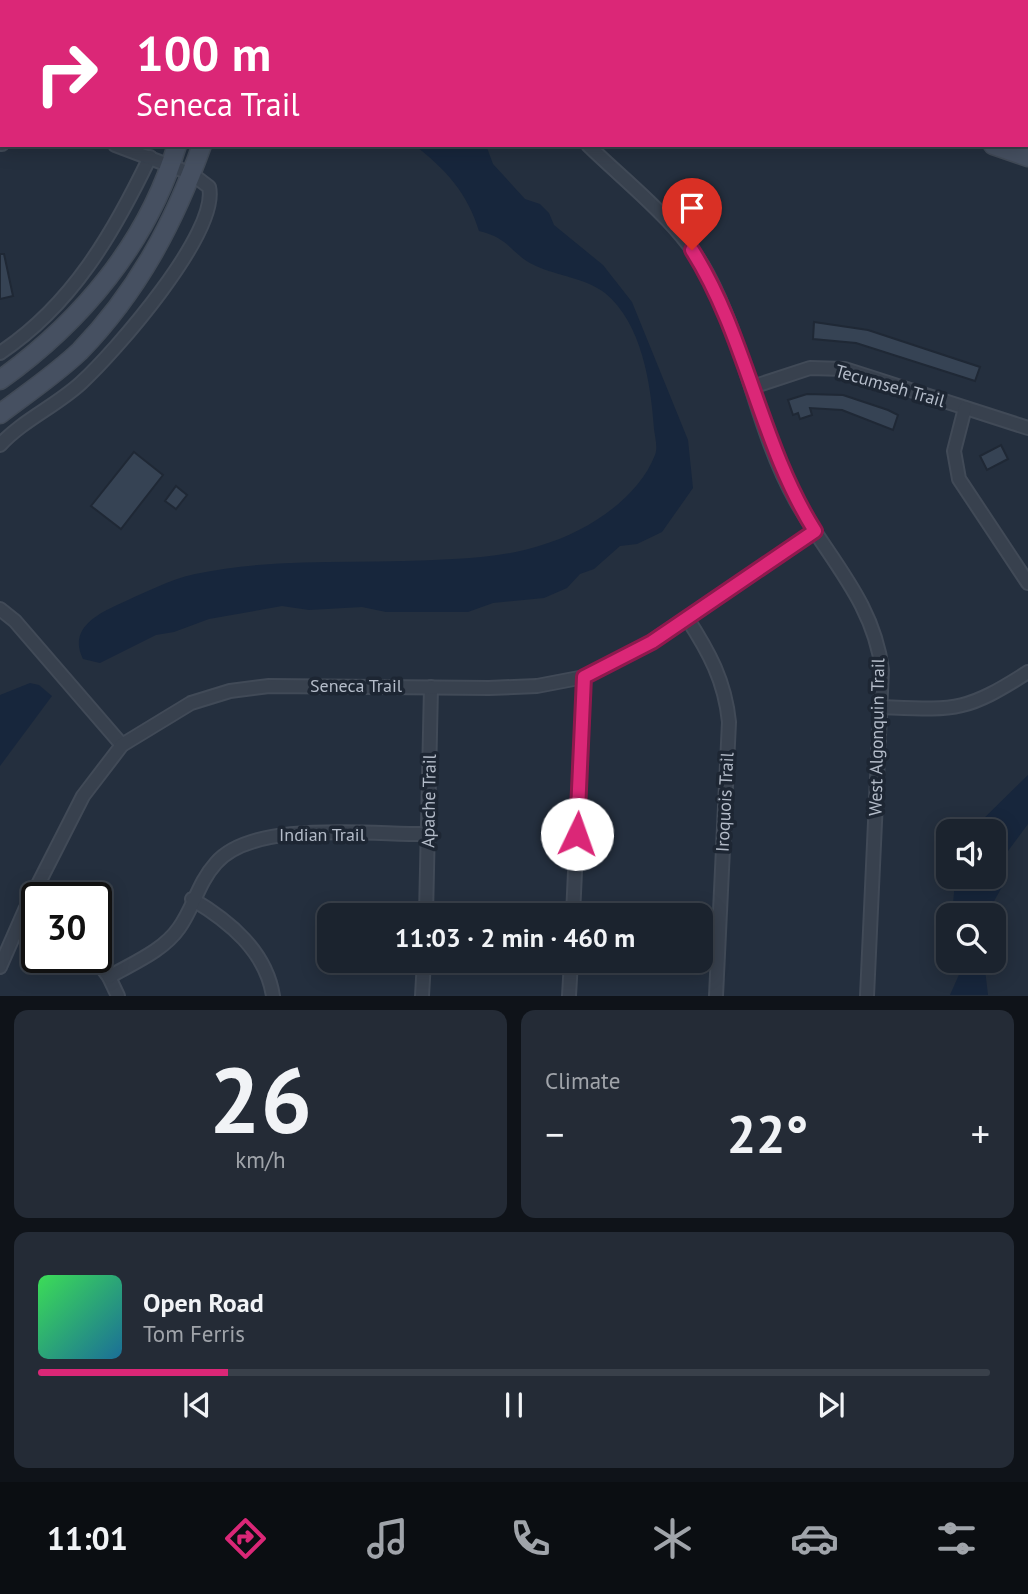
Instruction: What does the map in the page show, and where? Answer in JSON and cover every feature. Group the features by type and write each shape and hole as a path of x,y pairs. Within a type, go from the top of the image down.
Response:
{"street":[{"path":"0,445 80,384 142,318 170,279 203,221 212,199 209,187 192,174 121,147"},
{"path":"0,380 32,357 68,325 116,267 148,214 176,147"},
{"path":"0,414 78,352 136,282 164,239 201,147"},
{"name":"West Algonquin Trail","path":"590,147 675,229 692,250 718,297 783,473 815,531 868,614 879,648 880,707 867,996"},
{"path":"999,147 1028,157"},
{"path":"0,354 35,326 82,278 99,256 150,157"},
{"path":"116,267 136,282"},
{"path":"32,357 48,377"},
{"name":"Tecumseh Trail","path":"752,387 798,371 833,368 1028,428"},
{"path":"965,408 954,451 959,479 1028,583"},
{"name":"Seneca Trail","path":"39,882 70,818 122,745 191,703 230,691 269,686 537,686 584,677 611,666 687,618 815,531"},
{"path":"0,609 15,621 122,745"},
{"name":"Iroquois Trail","path":"687,618 717,667 727,699 729,722 716,996"},
{"path":"880,707 959,708 987,698 1028,671"},
{"path":"574,903 584,677"},
{"name":"Apache Trail","path":"426,903 430,687"},
{"name":"Indian Trail","path":"109,977 169,941 180,927 206,876 225,853 256,838 286,834 429,834"},
{"path":"192,900 224,920 256,952 266,970 273,996"},
{"name":"Seneca Trail","path":"0,967 21,919"},
{"path":"106,973 118,996"},
{"path":"422,996 423,973"},
{"path":"569,996 570,973"}],"water":[{"path":"416,147 487,147 493,164 525,199 540,204 549,213 554,225 603,265 632,302 688,440 693,488 662,532 637,544 620,546 594,569 580,574 567,588 544,598 493,603 468,612 386,612 362,607 309,610 282,606 209,619 174,632 156,635 100,663 83,659 79,640 81,633 92,620 117,605 175,580 227,568 259,565 421,561 521,551 576,532 609,512 636,486 647,471 655,455 656,446 647,375 636,338 618,306 597,288 536,266 498,238 479,231 469,205 436,163"},
{"path":"30,683 39,685 52,696 0,766 0,695"},
{"path":"1028,775 1028,824 1008,851 1006,863 1006,819 983,819"},
{"path":"954,889 1001,889 993,903 953,903"},
{"path":"960,973 985,973 988,995 950,995"}],"building":[{"path":"0,254 4,254 13,296 0,299"},
{"path":"814,322 868,330 980,367 975,381 856,343 813,339"},
{"path":"807,394 843,395 898,415 893,430 842,410 810,408 812,415 800,419 798,413 793,415 788,400"},
{"path":"1001,445 1008,459 987,470 980,456"},
{"path":"134,452 163,475 121,529 91,506"},
{"path":"176,486 187,495 176,509 165,501"}],"route":[{"path":"577,834 584,677 611,666 652,642 815,531 783,473 718,297 707,272 692,250"}]}
